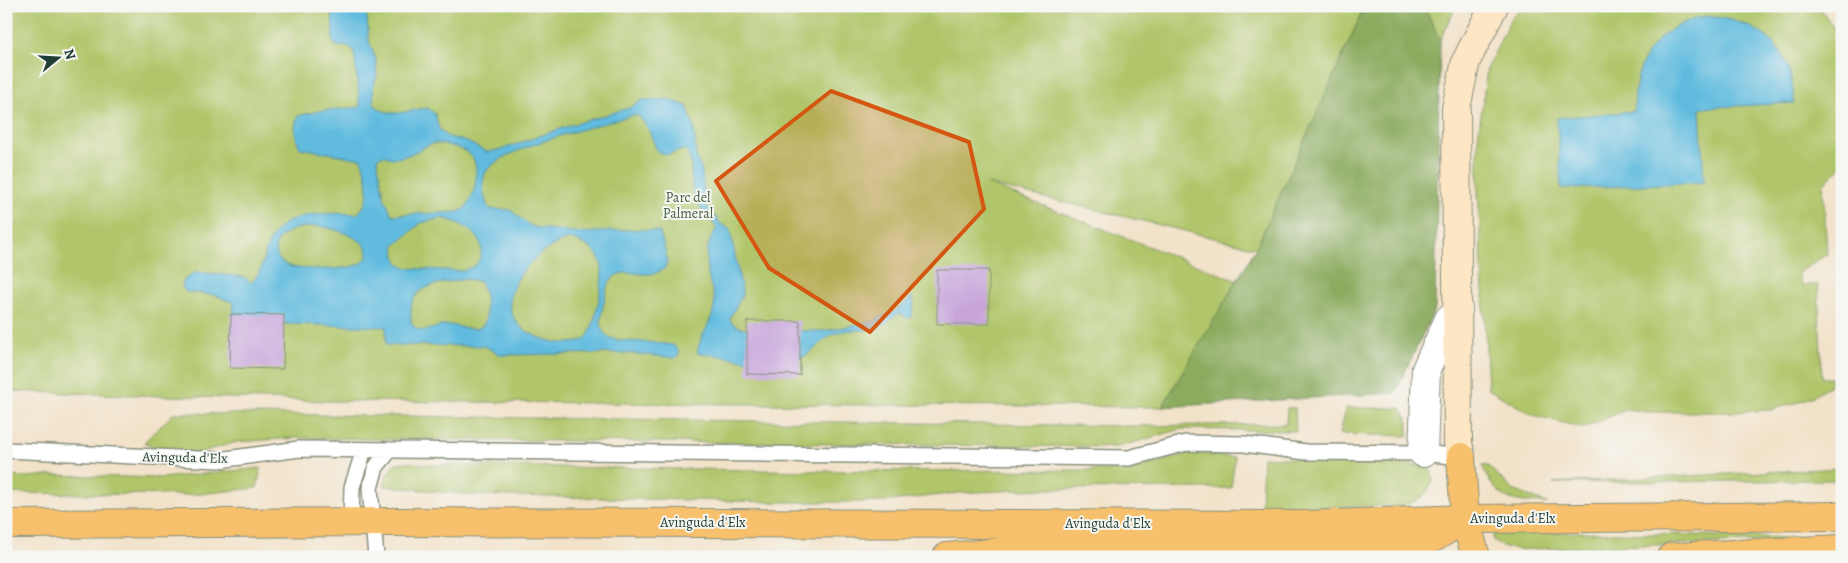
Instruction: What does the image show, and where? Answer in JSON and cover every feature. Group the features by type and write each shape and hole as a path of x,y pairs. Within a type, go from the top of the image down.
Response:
{"main road":[{"path":"1461,456 1473,484 1485,499 1515,518"},
{"path":"1461,456 1465,519 1476,557"},
{"name":"Avinguda d'Elx","path":"6,524 362,522 1306,525 1515,518 1842,516"},
{"path":"947,557 1011,551 1312,550 1408,547 1435,537 1465,519"},
{"path":"1672,557 1842,549"}],"street":[{"path":"1461,456 1458,443 1456,108 1466,61 1494,6"},
{"path":"1423,453 1426,370 1448,319 1458,310"}],"lane":[{"name":"Avinguda d'Elx","path":"13,451 219,460 299,449 1129,458 1186,443 1244,444 1306,452 1423,453 1461,456"},
{"path":"364,450 358,462 352,488 362,522 376,557"},
{"path":"362,522 376,467 390,450"}],"highlighted area":[{"path":"831,91 969,142 984,209 870,332 769,268 716,181"}],"green space":[{"name":"Parc del Palmeral","path":"6,6 1365,6 1256,248 987,184 1248,285 1162,407 327,401 6,391"},
{"path":"1365,6 1424,6 1440,40 1435,309 1395,393 1162,407 1256,248"},
{"path":"1424,6 1456,6 1440,40"},
{"path":"1523,6 1819,6 1842,40 1842,166 1823,184 1827,254 1798,273 1802,285 1818,285 1822,378 1833,378 1829,386 1814,396 1770,410 1646,412 1628,409 1583,428 1533,415 1488,389 1478,191 1478,138 1487,69 1510,20"},
{"path":"1287,408 1295,408 1296,431 1181,429 1118,447 296,438 237,442 198,453 161,453 144,442 174,413 1132,426 1286,424"},
{"path":"1346,408 1401,408 1408,421 1408,436 1340,434"},
{"path":"1190,453 1235,457 1231,488 1041,489 957,493 882,502 776,502 472,495 384,486 387,475 394,464 403,462 432,465 819,471 1131,470"},
{"path":"1263,457 1428,466 1434,478 1423,497 1403,506 1261,507"},
{"path":"1482,465 1488,466 1513,490 1547,503 1523,502 1499,493"},
{"path":"261,468 257,488 189,495 6,493 6,476 53,475 161,478"},
{"path":"1842,468 1842,480 1553,483"},
{"path":"1582,532 1840,539 1524,549 1506,547 1493,540 1493,535 1498,533"}],"water":[{"path":"332,6 366,6 369,41 376,60 377,75 373,88 374,104 380,109 393,113 428,108 435,114 439,129 446,136 467,142 487,152 500,150 574,124 629,108 643,100 668,99 687,106 694,128 696,156 702,171 705,204 722,225 730,229 742,291 742,296 730,318 732,323 739,327 753,330 824,331 874,321 879,317 890,315 912,297 914,303 911,317 907,318 900,313 878,328 836,333 825,339 804,357 788,362 765,363 697,353 714,306 714,297 706,261 710,241 717,228 700,207 693,192 690,160 686,149 666,155 657,151 649,130 639,116 633,115 534,144 499,160 486,173 483,184 484,195 490,209 510,210 531,226 538,228 583,233 639,229 660,232 668,261 665,268 653,274 623,273 614,277 606,290 601,325 607,336 613,339 673,345 679,351 679,355 675,358 626,353 501,355 484,346 386,345 386,327 287,324 233,318 234,303 215,295 186,292 182,287 184,280 196,272 244,277 251,283 260,270 268,245 275,233 283,225 294,219 318,214 357,214 366,202 368,188 366,173 361,159 300,148 296,136 295,128 298,116 319,111 360,107 354,51 350,47 336,46 333,41","holes":["434,143 458,148 471,155 476,167 475,185 473,194 464,209 458,212 392,215 384,197 377,158 384,155 390,158 409,155","441,218 458,223 473,233 479,239 481,247 481,255 476,265 463,271 405,268 402,266 395,256 395,245 421,223","318,226 333,229 353,237 367,248 368,255 363,262 350,267 318,269 298,268 285,264 280,260 275,251 278,240 288,232 303,227","569,239 593,250 601,263 602,279 596,315 589,334 585,339 578,342 560,343 533,335 520,326 512,314 510,300 514,287 521,274 544,251 557,243","467,279 478,281 485,294 486,319 483,325 473,329 443,325 428,330 417,329 413,326 411,312 412,302 416,295 431,286"]},
{"path":"1706,16 1743,24 1758,31 1770,40 1788,66 1794,103 1700,108 1704,182 1561,189 1557,118 1634,111 1638,76 1650,49 1660,38 1673,29 1688,21"}],"building":[{"path":"937,270 989,270 989,324 937,324"},
{"path":"231,314 284,315 283,369 230,368"},
{"path":"747,321 800,321 800,375 747,374"}]}
